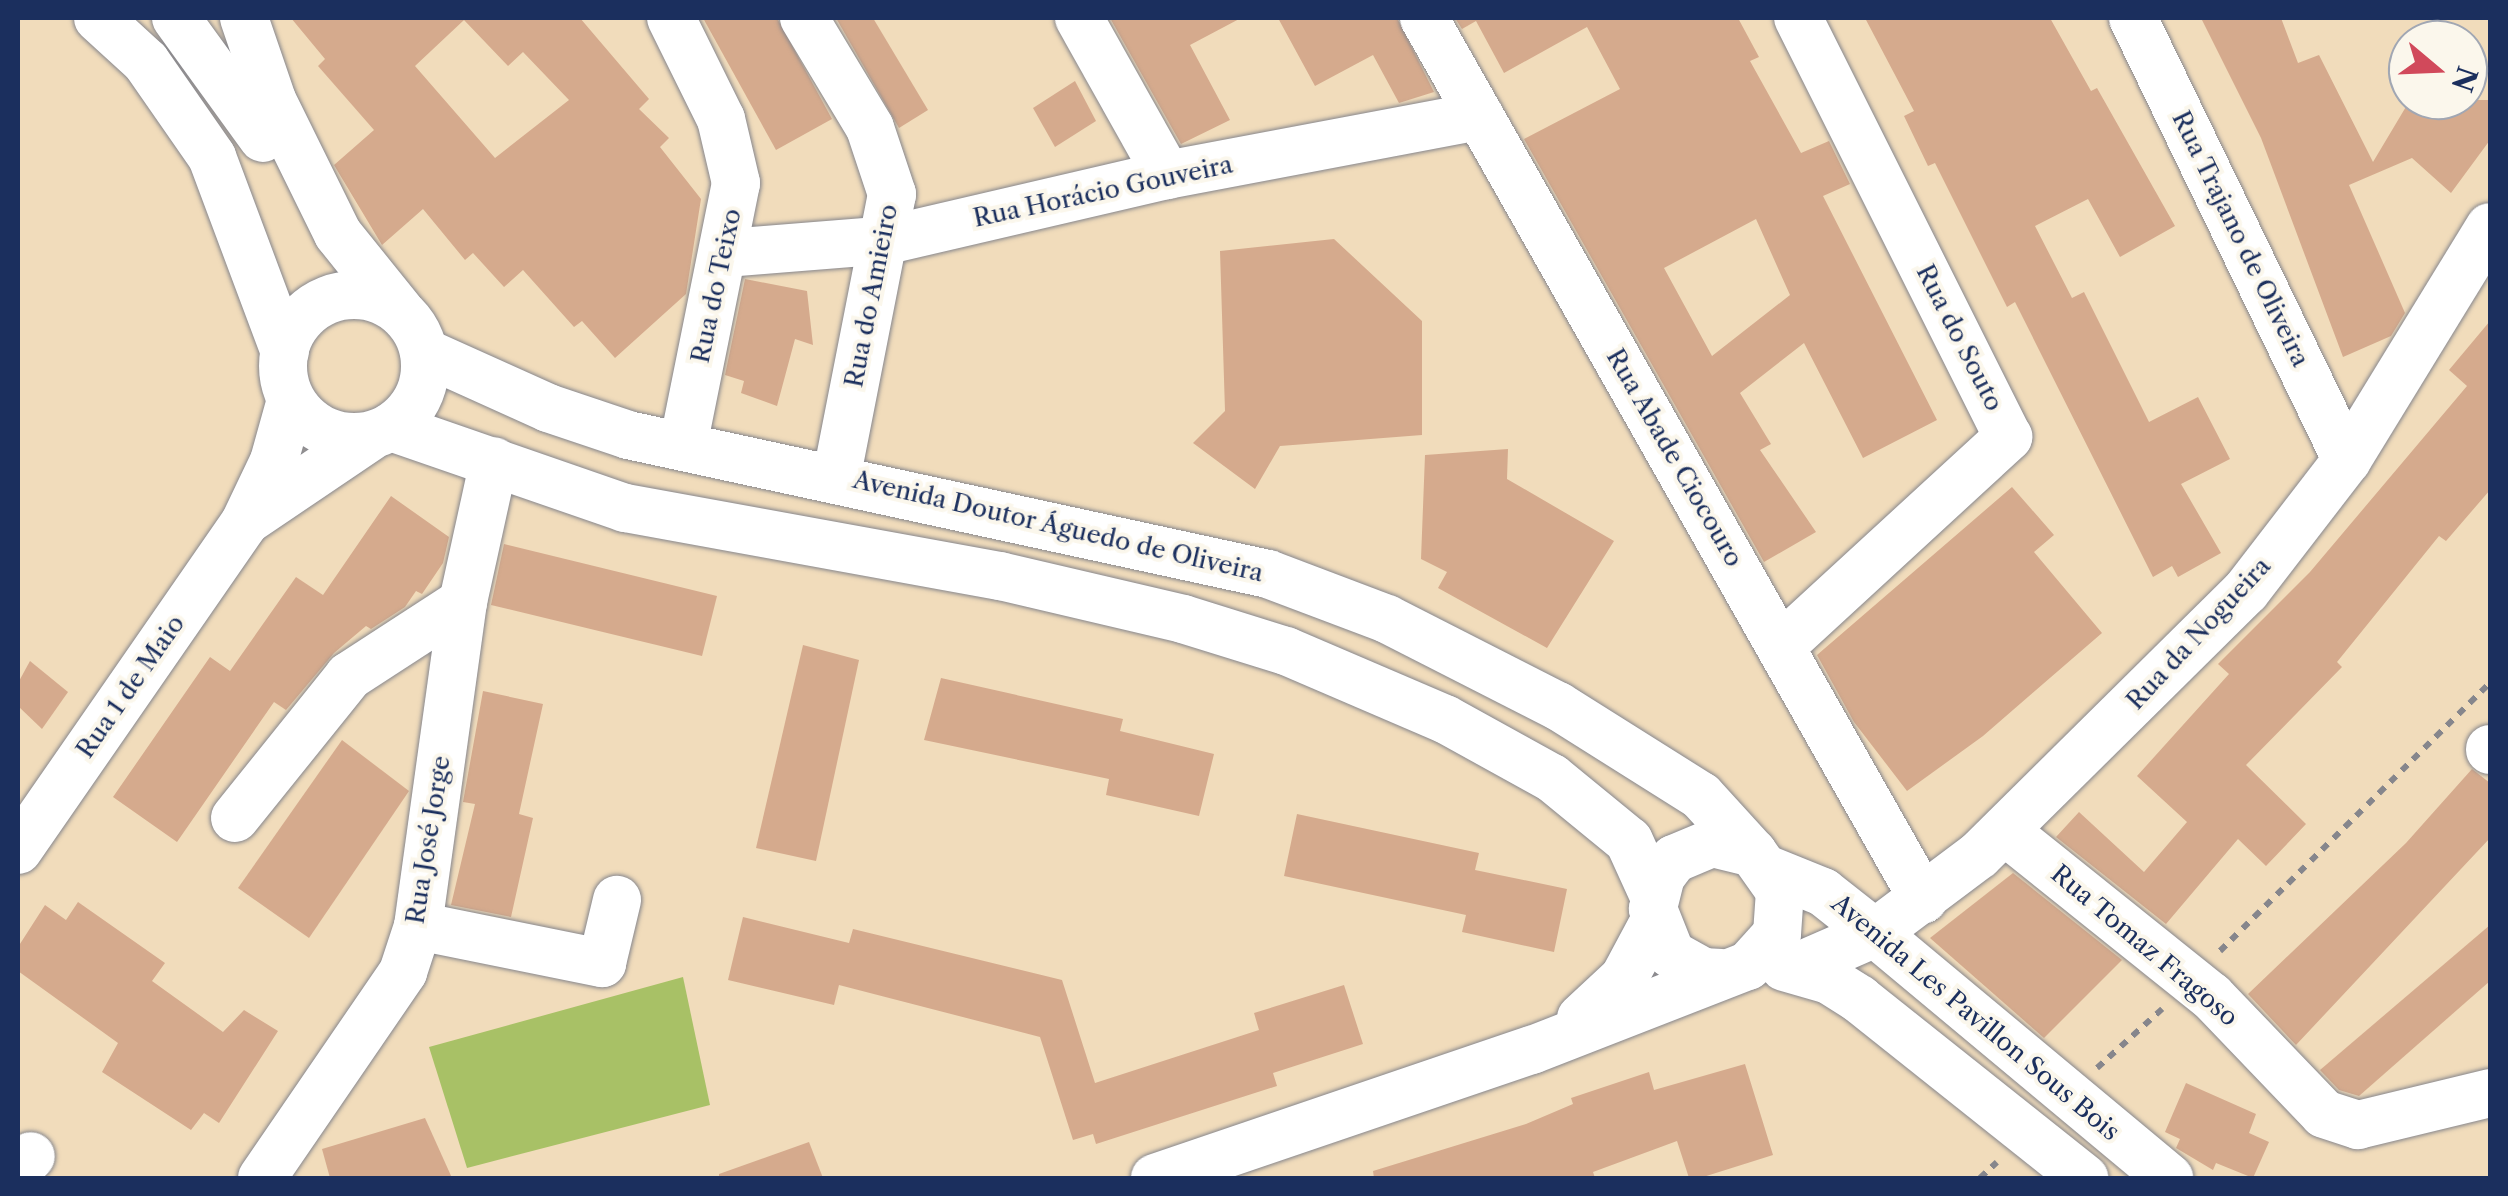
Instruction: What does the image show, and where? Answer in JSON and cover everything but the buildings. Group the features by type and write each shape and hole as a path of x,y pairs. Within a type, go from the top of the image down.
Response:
{"street":[{"path":"98,18 146,62 212,157 291,337"},
{"path":"147,18 190,67 233,138 262,203 291,337 291,400 274,461 244,524"},
{"path":"176,18 241,100 310,224 397,320 420,395 381,432 244,524"},
{"name":"Avenida Doutor Águedo de Oliveira","path":"244,18 272,100 338,234 397,320 548,408 683,446 1202,554 1387,620 1468,656 1632,751 1700,796 1762,862"},
{"name":"Rua do Teixo","path":"671,18 731,149 736,182 726,253 683,446"},
{"name":"Rua do Amieiro","path":"804,18 880,149 892,194 888,240 836,475"},
{"path":"1080,18 1168,175"},
{"name":"Rua Abade Ciocouro","path":"1424,18 1923,899"},
{"name":"Rua do Souto","path":"1781,646 2008,436 1798,18"},
{"name":"Rua Trajano de Oliveira","path":"2133,18 2347,460"},
{"name":"Rua Horácio Gouveira","path":"726,253 888,240 1168,175 1478,116"},
{"name":"Rua da Nogueira","path":"1532,1050 1755,969 1876,933 2006,832 2246,591 2347,460 2490,227"},
{"path":"291,337 339,296 397,320"},
{"path":"291,400 325,432 381,432 494,461 625,508 1000,576 1183,619 1341,672 1474,734 1592,806 1629,841 1654,909 1660,939 1686,965 1755,969 1859,998 2084,1178"},
{"name":"Rua José Jorge","path":"262,1178 403,972 418,926 463,602 494,461"},
{"name":"Rua 1 de Maio","path":"18,850 244,524"},
{"path":"234,818 348,676 463,602"},
{"name":"Rua Tomaz Fragoso","path":"2006,832 2191,980 2324,1114 2358,1125 2490,1093"},
{"path":"1155,1178 1532,1050 1608,998 1654,909 1667,868 1692,848 1712,843 1762,862 1780,891 1780,923 1755,969"},
{"name":"Avenida Les Pavillon Sous Bois","path":"1762,862 1823,892 1876,933 2170,1178"},
{"path":"418,926 602,963 617,900"}],"path":[{"path":"2066,1093 2191,980 2490,684"},
{"path":"1980,1178 2028,1131"}],"green space":[{"path":"683,977 710,1105 467,1168 429,1047"}]}
